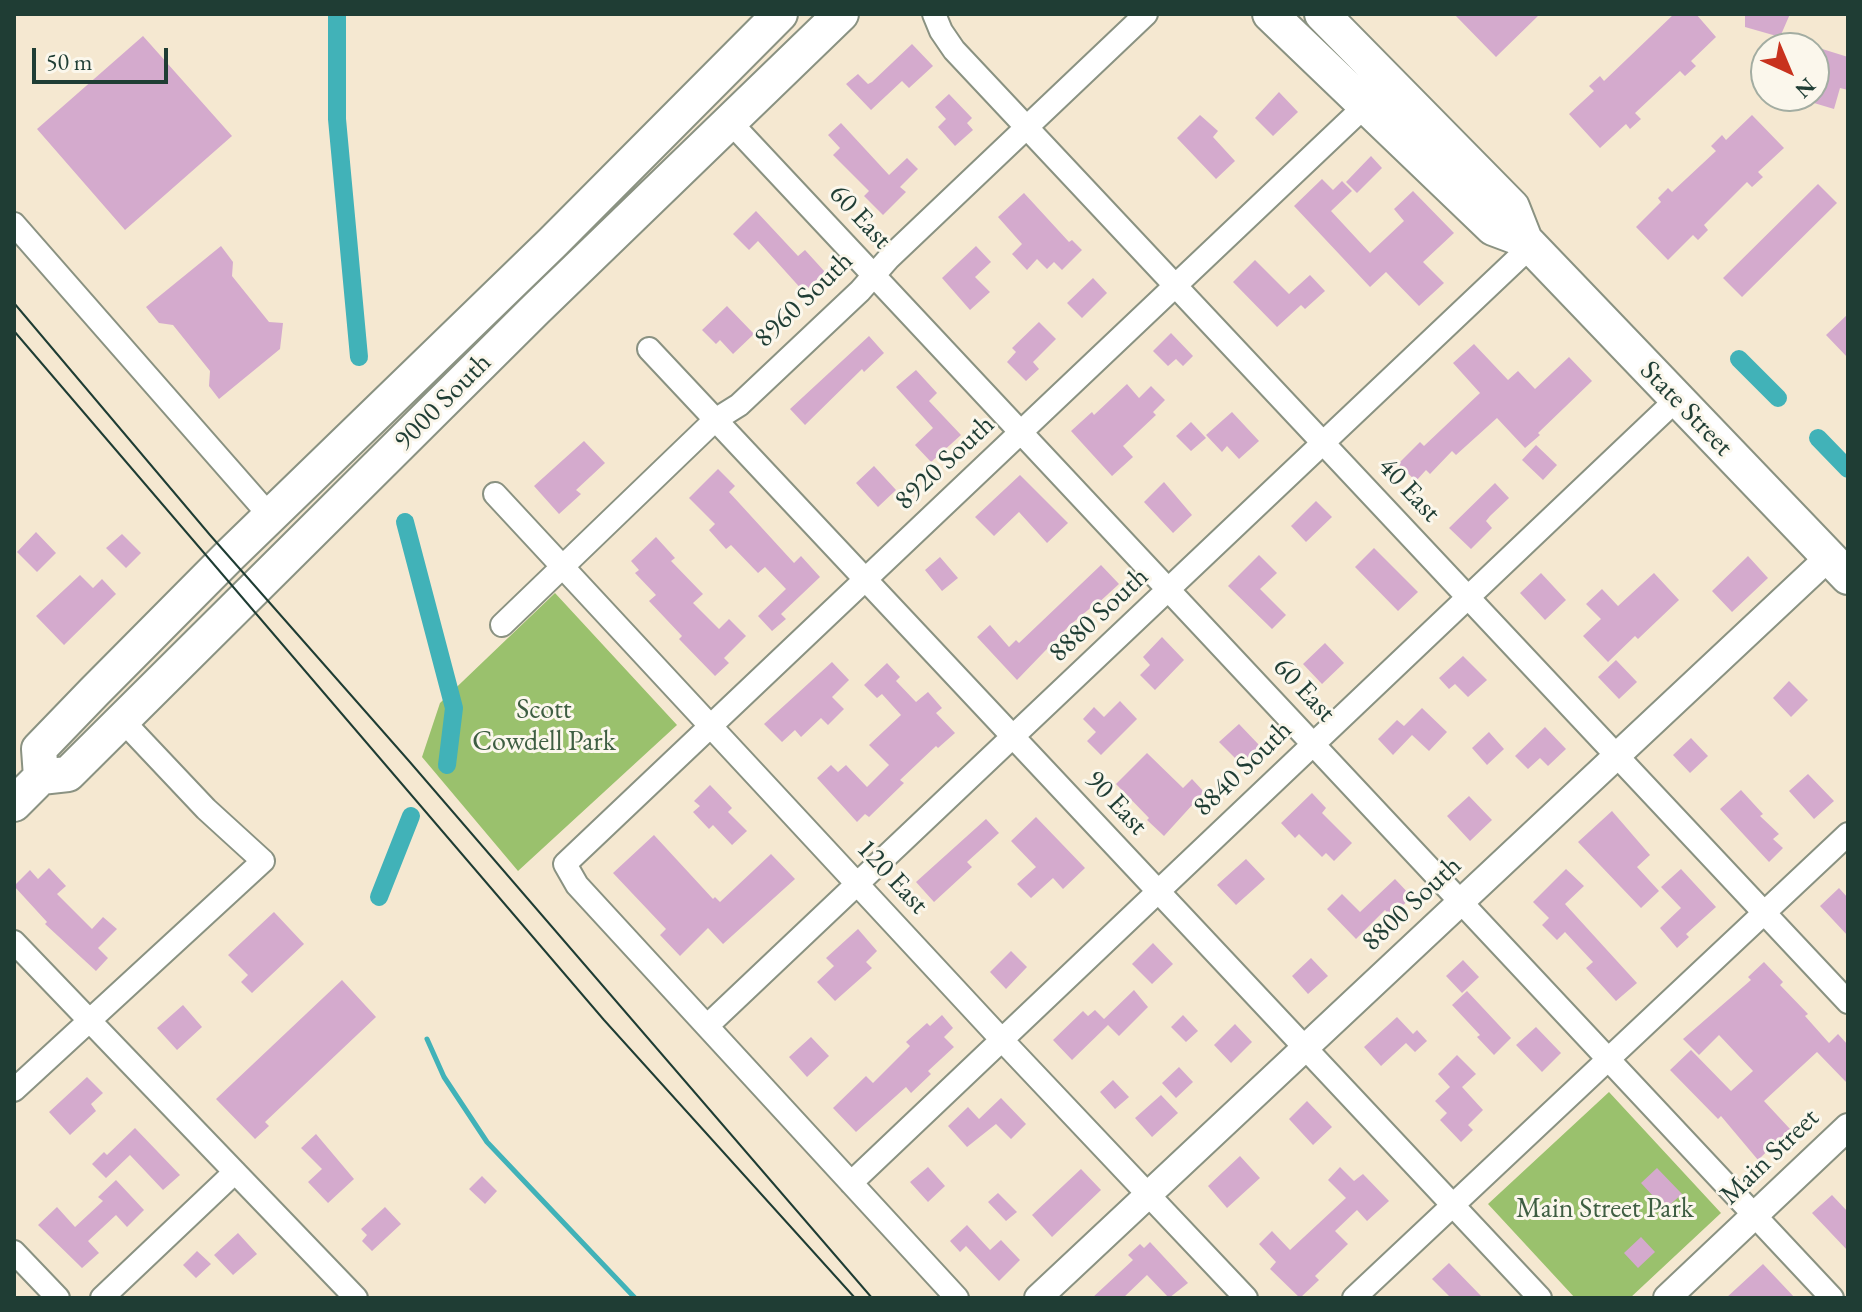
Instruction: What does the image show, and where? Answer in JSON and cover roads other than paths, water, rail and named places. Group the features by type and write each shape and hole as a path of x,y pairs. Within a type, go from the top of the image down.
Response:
{"main road":[{"name":"9000 South","path":"41,777 39,749 270,516 552,243 780,14"},
{"name":"9000 South","path":"14,804 41,777 68,774 536,309 841,14"},
{"name":"State Street","path":"1270,14 1493,228 1528,243"},
{"name":"State Street","path":"1322,14 1512,207 1528,243 1838,567"},
{"path":"536,309 579,243 643,179 646,165 639,154"},
{"path":"270,516 294,514 367,478"}],"street":[{"name":"40 East","path":"934,14 954,50 1848,1002"},
{"name":"8960 South","path":"502,625 715,420 739,405 1146,14"},
{"name":"8920 South","path":"707,1026 577,885 565,864 1366,105"},
{"name":"60 East","path":"731,123 1832,1298"},
{"path":"14,224 270,516"},
{"name":"8880 South","path":"707,1026 1323,443 1528,243"},
{"name":"90 East","path":"649,349 1540,1298"},
{"name":"8840 South","path":"851,1183 1677,399"},
{"name":"120 East","path":"495,494 1246,1298"},
{"name":"8800 South","path":"1038,1298 1617,756 1838,567"},
{"path":"14,1090 263,861 206,809 121,719"},
{"path":"1354,1298 1848,834"},
{"path":"14,942 356,1298"},
{"path":"707,1026 957,1298"},
{"name":"Main Street","path":"1667,1298 1848,1127"},
{"path":"102,1298 235,1172"},
{"path":"14,1252 58,1298"}],"waterway":[{"path":"337,14 337,119 359,357"},
{"path":"1739,359 1778,398"},
{"path":"1818,438 1848,469"},
{"path":"405,522 454,708 447,765"},
{"path":"379,897 411,816"},
{"path":"427,1039 444,1077 487,1142 635,1298"}],"tram line":[{"path":"14,303 210,535 872,1298"},
{"path":"14,331 604,1020 855,1298"}],"park label":[{"name":"Scott Cowdell Park","path":"544,726"},
{"name":"Main Street Park","path":"1605,1209"}]}
